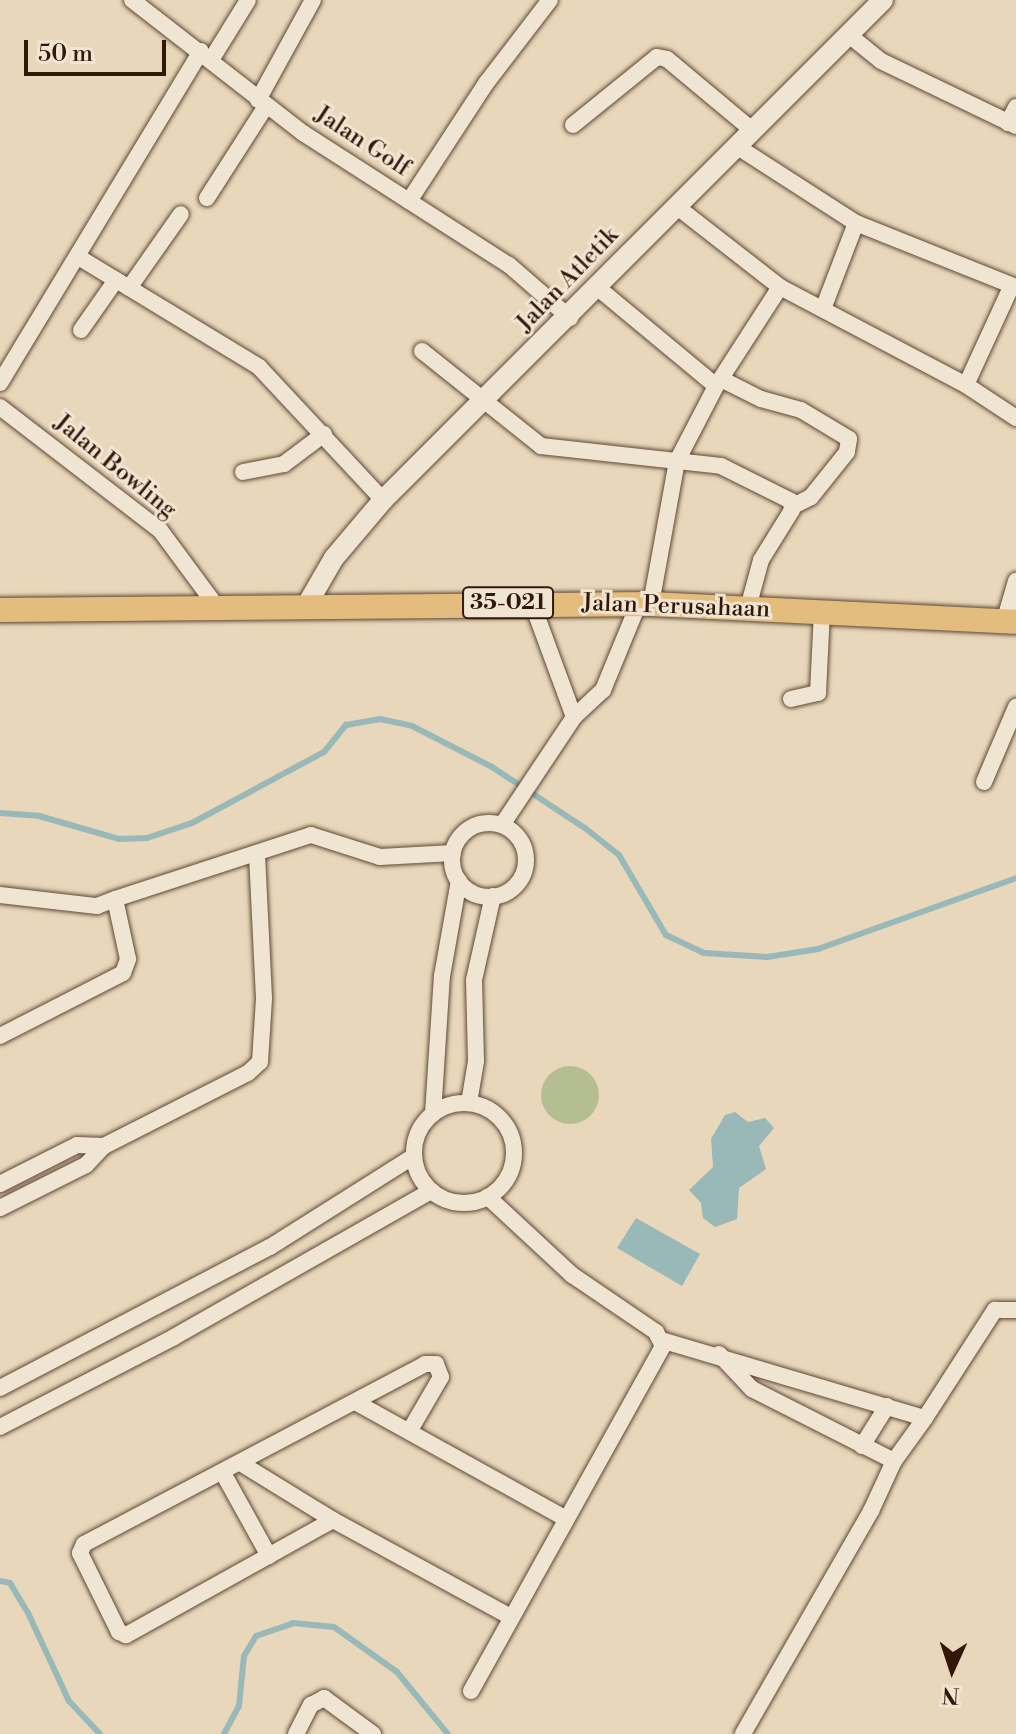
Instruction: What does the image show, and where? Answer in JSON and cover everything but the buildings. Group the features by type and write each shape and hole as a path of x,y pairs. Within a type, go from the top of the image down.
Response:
{"main road":[{"name":"Jalan Perusahaan","path":"0,610 220,611 532,603 644,604 1010,622"}],"street":[{"name":"Jalan Golf","path":"132,0 262,103 509,265 570,318"},
{"path":"0,383 206,56 248,0"},
{"path":"207,198 262,103 313,0"},
{"path":"409,201 487,82 550,0"},
{"name":"Jalan Atletik","path":"305,608 334,558 383,500 570,318 676,206 883,0"},
{"path":"849,35 881,61 1012,124 1016,107"},
{"path":"573,125 657,57 667,59 752,130"},
{"path":"738,147 856,223 1013,287 966,385"},
{"path":"676,206 780,287 966,385 1016,418"},
{"path":"81,330 181,214"},
{"path":"823,309 856,223"},
{"path":"80,258 259,367 383,500"},
{"path":"502,825 515,810 574,717 607,682 644,604 677,461 719,383 780,287"},
{"path":"598,288 719,383 801,410 849,439 847,452 811,497 795,505 761,560 748,608"},
{"path":"422,351 541,446 728,468 795,505"},
{"name":"Jalan Bowling","path":"0,407 160,530 220,611"},
{"path":"243,472 284,464 324,434"},
{"path":"1010,622 1016,581"},
{"path":"532,603 574,717"},
{"path":"791,699 818,693 822,611"},
{"path":"984,782 1016,707"},
{"path":"433,1114 469,1103 498,1116 514,1143 510,1174 488,1197 459,1203 431,1191 414,1156 418,1134 433,1114 442,976 459,881 453,853 465,831 477,825 502,825 517,835 526,860 516,884 493,896 474,893 459,881"},
{"path":"0,895 9,892 62,905 97,906 318,835 380,857 453,853"},
{"path":"0,1208 86,1165 104,1146 248,1073 260,1062 264,998 257,855"},
{"path":"469,1103 476,1061 474,980 493,896"},
{"path":"0,1036 123,973 128,959 115,899"},
{"path":"0,1184 77,1145 104,1146"},
{"path":"0,1388 270,1247 414,1156"},
{"path":"0,1427 174,1337 431,1191"},
{"path":"488,1197 572,1275 661,1340 719,1354 925,1418"},
{"path":"743,1734 871,1511 894,1461 995,1310 1016,1310"},
{"path":"471,1691 662,1350 661,1340"},
{"path":"719,1354 752,1389 894,1461"},
{"path":"333,1520 127,1635 119,1632 81,1556 82,1545 242,1464 425,1364 439,1365 441,1377 410,1430"},
{"path":"357,1403 566,1519"},
{"path":"862,1446 887,1406"},
{"path":"242,1464 333,1520 511,1617"},
{"path":"223,1473 269,1556"},
{"path":"296,1734 311,1705 324,1698 373,1734"}],"green space":[{"path":"570,1066 591,1074 599,1095 591,1116 570,1124 549,1116 541,1095 549,1074"}],"water":[{"path":"735,1112 748,1122 765,1118 774,1128 759,1146 766,1169 739,1188 737,1219 715,1227 703,1218 701,1203 689,1190 713,1167 711,1139 725,1115"},
{"path":"636,1218 700,1254 682,1286 617,1248"}],"waterway":[{"path":"0,813 39,816 119,839 147,838 192,823 324,752 346,725 380,719 412,726 492,767 585,828 619,855 666,935 704,953 767,957 818,949 1016,878"},
{"path":"0,1581 10,1583 29,1615 69,1701 100,1734"},
{"path":"224,1734 239,1706 244,1656 256,1636 293,1623 334,1627 397,1672 448,1734"}]}
